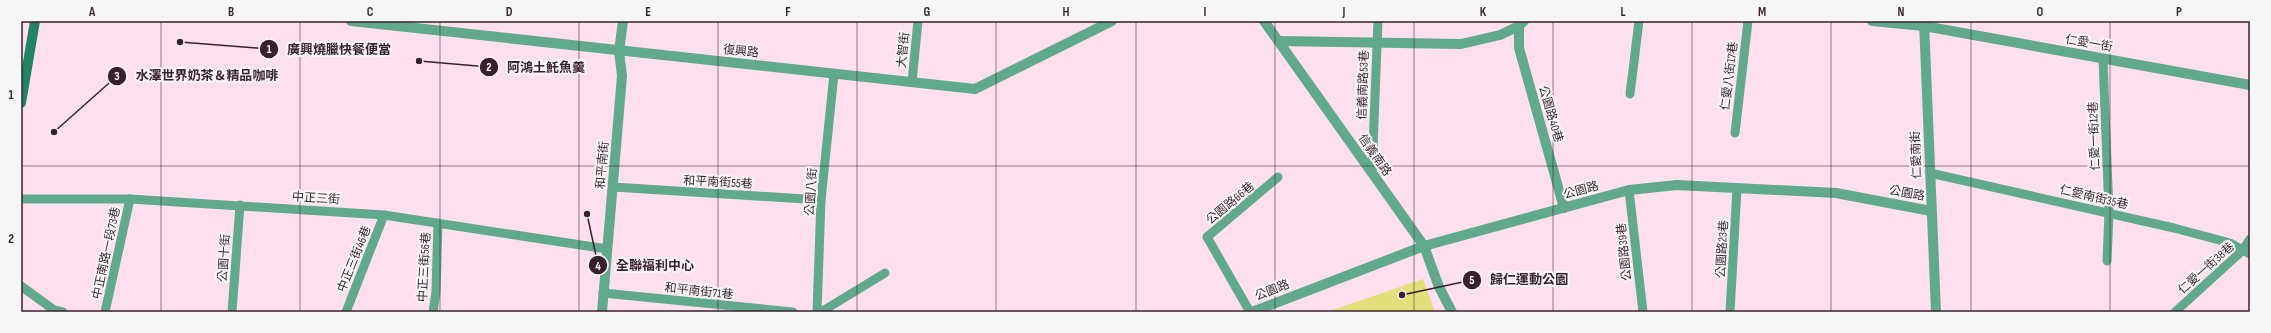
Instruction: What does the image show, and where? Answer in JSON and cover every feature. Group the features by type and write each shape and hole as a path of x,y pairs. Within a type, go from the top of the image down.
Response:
{"street":[{"path":"21,102 35,21"},
{"name":"復興路","path":"351,21 975,89 1112,21"},
{"name":"和平南街","path":"602,312 622,76 620,51 623,21"},
{"name":"信義南路","path":"1264,21 1424,246 1439,287 1452,312"},
{"name":"仁愛一街","path":"1872,21 1924,24 2103,59 2250,85"},
{"path":"1279,41 1461,44 1500,35 1522,23"},
{"name":"公園路40巷","path":"1522,23 1519,48 1564,208"},
{"name":"仁愛南街","path":"1924,24 1936,312"},
{"name":"公園路","path":"1251,312 1424,246 1629,190 1677,185 1836,194 1931,211"}],"lane":[{"name":"大智街","path":"912,82 918,21"},
{"name":"信義南路53巷","path":"1372,173 1378,21"},
{"path":"1630,94 1639,21"},
{"name":"仁愛八街17巷","path":"1735,133 1748,21"},
{"name":"仁愛一街12巷","path":"2103,59 2109,213 2107,261"},
{"name":"公園八街","path":"817,312 821,200 834,74"},
{"name":"仁愛南街35巷","path":"1930,173 2109,213 2230,243 2247,252"},
{"name":"公園路66巷","path":"1251,312 1207,237 1278,177"},
{"name":"和平南街55巷","path":"613,187 821,200"},
{"name":"公園路23巷","path":"1730,312 1737,188"},
{"name":"公園路39巷","path":"1629,190 1643,312"},
{"name":"中正三街","path":"21,199 130,199 384,215 607,249"},
{"name":"中正南路一段73巷","path":"105,312 130,199"},
{"name":"公園十街","path":"232,312 240,205"},
{"name":"中正三街46巷","path":"346,312 384,215"},
{"name":"中正三街56巷","path":"433,312 436,292 438,223"},
{"name":"仁愛一街38巷","path":"2175,312 2247,252 2250,239"},
{"path":"821,312 885,274"},
{"path":"21,286 54,310 63,312"},
{"name":"和平南街71巷","path":"603,293 719,309 793,312"}],"shaded area":[{"path":"1423,279 1435,312 1327,312"}],"place":[{"name":"廣興燒臘快餐便當","path":"180,42"},
{"name":"阿鴻土魠魚羹","path":"419,61"},
{"name":"水澤世界奶茶＆精品咖啡","path":"54,132"},
{"name":"全聯福利中心","path":"587,214"},
{"name":"歸仁運動公園","path":"1402,295"}]}
